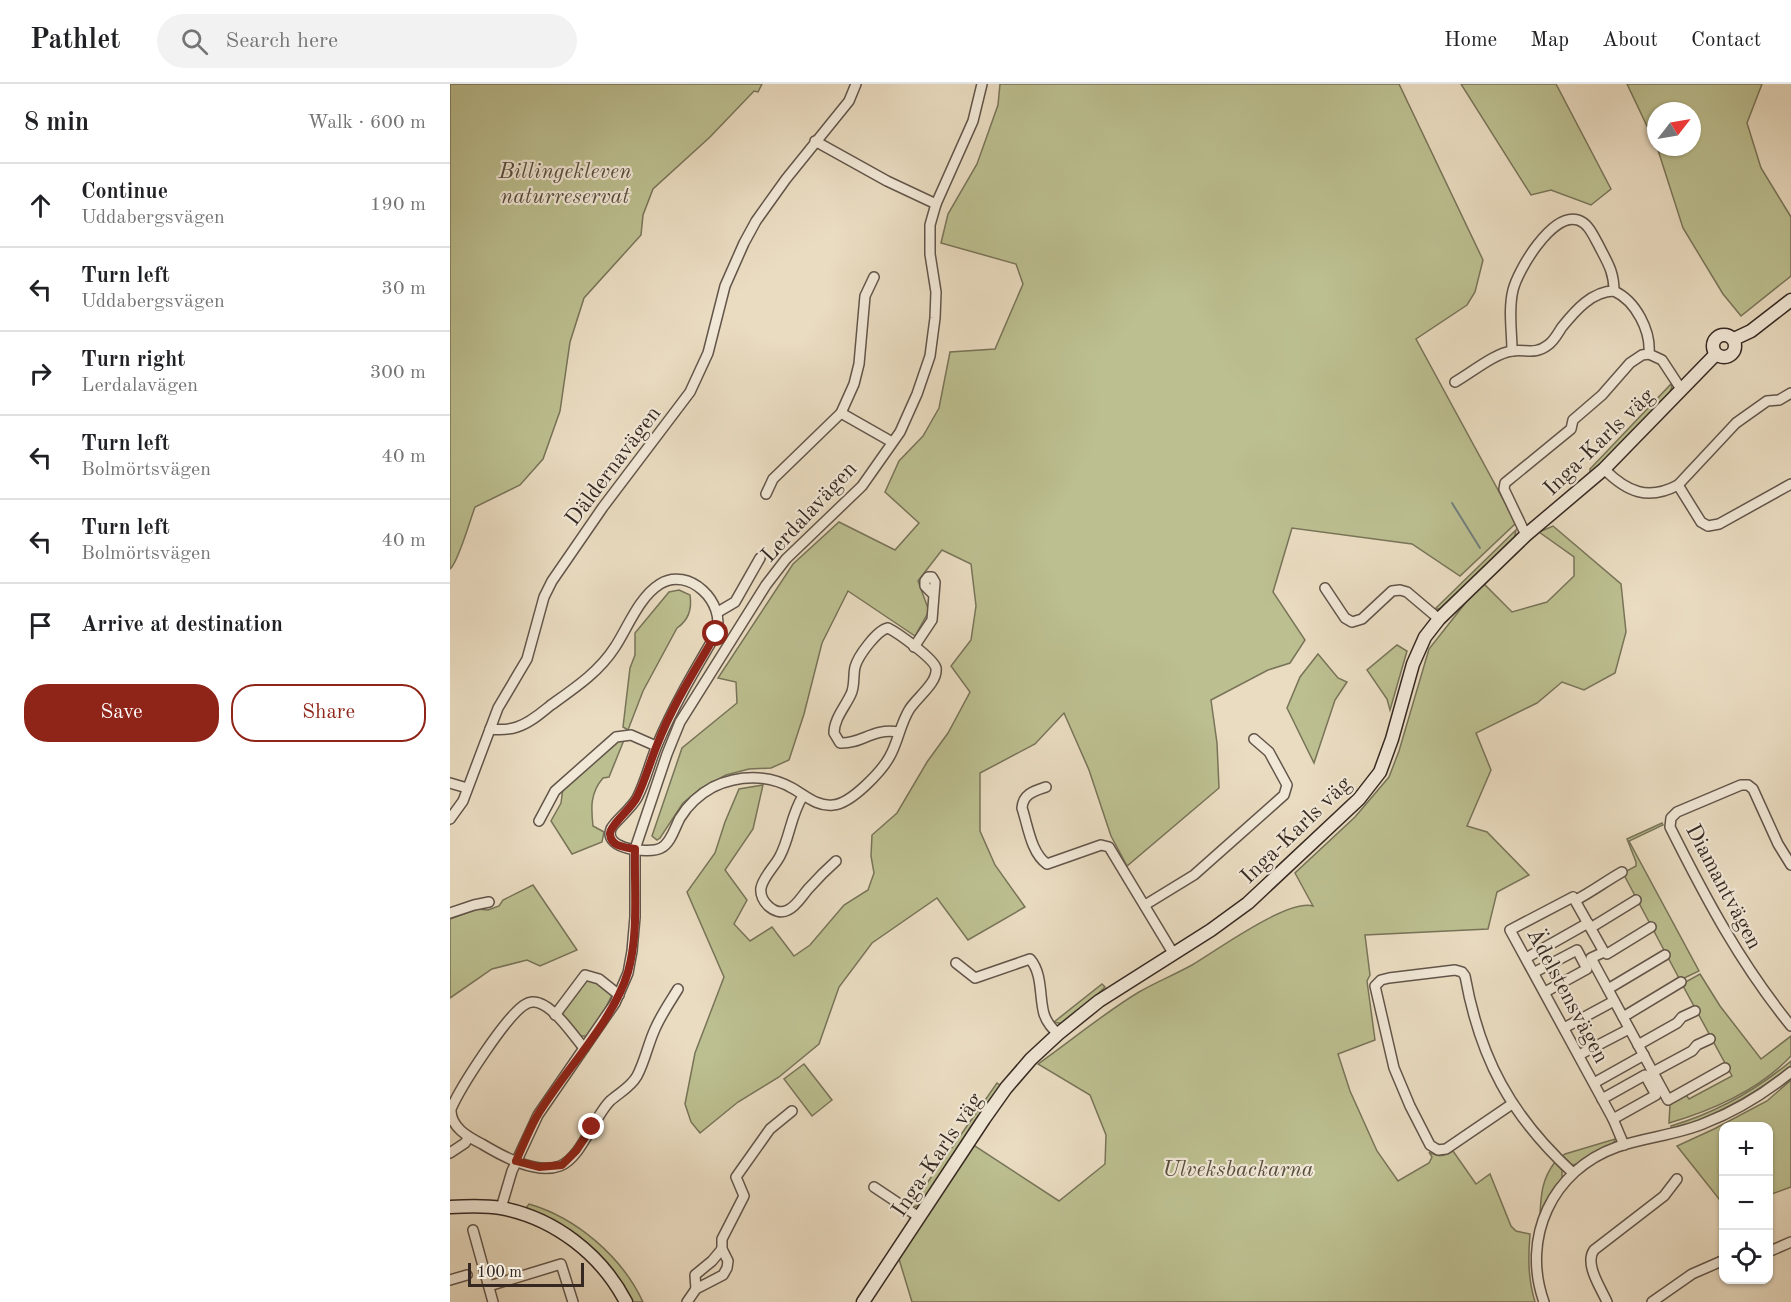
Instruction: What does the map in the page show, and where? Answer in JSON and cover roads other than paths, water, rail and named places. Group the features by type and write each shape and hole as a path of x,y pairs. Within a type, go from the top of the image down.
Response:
{"street":[{"name":"Däldernavägen","path":"450,819 463,801 498,708 527,659 544,597 552,580 603,507 690,392 708,353 725,286 744,243 771,198 849,101 856,84"},
{"name":"Lerdalavägen","path":"501,1208 507,1183 538,1115 619,995 628,973 635,917 635,849 676,732 766,585 786,559 862,486 900,432 917,394 930,356 935,318 936,292 930,254 930,225 936,204 973,122 982,84"},
{"path":"815,141 887,181 936,204"},
{"path":"1512,351 1510,311 1517,279 1538,245 1553,228 1569,219 1578,220 1591,230 1614,274 1614,291"},
{"path":"766,494 773,479 841,414 854,384 859,364 865,296 874,277"},
{"path":"1455,382 1512,351 1536,352 1547,346 1578,309 1599,293 1614,291 1630,300 1645,327 1649,339 1649,354"},
{"name":"Inga-Karls väg","path":"863,1302 1006,1088 1031,1059 1058,1034 1115,990 1211,930 1248,903 1351,807 1372,784 1380,771 1387,755 1413,664 1425,637 1439,619 1526,535 1604,469 1716,354 1713,344 1715,338 1722,334 1734,339 1751,331 1791,300"},
{"path":"1526,535 1504,489 1505,483 1571,429 1574,420 1602,395 1636,358 1649,354 1662,360 1681,389"},
{"path":"1604,469 1618,483 1635,491 1653,494 1668,491 1678,485 1736,423 1767,401 1779,400 1791,393"},
{"path":"841,414 892,442"},
{"path":"1678,485 1701,522 1708,526 1719,524 1791,484"},
{"path":"718,612 735,602 760,558"},
{"path":"490,729 510,728 530,721 597,670 616,646 645,599 661,583 682,580 694,584 712,600 718,612 719,626 671,713 636,799 626,814 611,829 610,836 613,843 635,849 662,848 680,818 702,794 725,783 750,778 763,778 790,787 803,796 822,804 832,806 848,800 885,764 909,710 933,680 935,674 936,668 931,660 888,628 877,633 858,660 851,693 834,729 840,743 848,743 885,730 898,732"},
{"path":"1325,588 1345,618 1352,622 1362,619 1392,591 1400,590 1407,592 1439,619"},
{"path":"914,647 932,620 933,594"},
{"path":"539,821 555,791 616,737 623,734 631,735 656,746"},
{"path":"1145,905 1194,875 1284,795 1287,785 1269,752 1254,739"},
{"path":"450,783 467,788"},
{"name":"Diamantvägen","path":"1791,865 1778,844 1753,789 1748,785 1741,785 1677,812 1671,818 1670,827 1727,937 1791,1026"},
{"path":"1046,787 1032,792 1023,802 1022,808 1040,859 1047,864 1092,847 1105,845 1112,851 1173,953"},
{"path":"803,796 781,854 763,883 761,889 764,901 778,912 790,910 836,861"},
{"path":"1604,952 1576,900 1603,886 1622,872"},
{"name":"Ädelstensvägen","path":"1576,900 1574,897 1510,930 1594,1083 1624,1145"},
{"path":"1526,958 1636,900"},
{"path":"450,914 489,902"},
{"name":"Ädelstensvägen","path":"1650,927 1607,954 1604,952 1587,960 1608,989 1644,1055 1653,1079 1668,1100 1725,1068"},
{"path":"1535,972 1577,950 1587,960 1587,969 1545,992"},
{"path":"1608,989 1665,955"},
{"path":"956,963 975,978 1030,959 1041,984 1044,1013 1049,1024 1058,1034"},
{"path":"1512,1104 1446,1149 1438,1150 1430,1145 1394,1068 1375,986 1381,980 1389,978 1455,970 1462,972 1487,1058 1512,1104 1546,1147 1573,1173"},
{"path":"555,1015 585,975 599,979 619,995"},
{"path":"1623,1017 1681,982"},
{"path":"584,1048 555,1015 539,1003 526,1004 512,1016 470,1074 456,1097 450,1114 458,1128 469,1137 516,1161 548,1168 562,1165 610,1101 628,1089 636,1078 655,1028 678,989"},
{"path":"1564,1028 1614,1001"},
{"path":"1638,1045 1695,1011"},
{"path":"1579,1055 1629,1029"},
{"path":"1653,1079 1697,1045 1710,1039"},
{"path":"1594,1083 1644,1055"},
{"path":"1544,1302 1539,1288 1536,1243 1548,1207 1573,1173 1598,1156 1624,1145 1690,1129 1720,1117 1761,1094 1791,1072"},
{"path":"1602,1099 1645,1075 1653,1079"},
{"path":"1613,1119 1656,1095 1653,1079"},
{"path":"687,1302 696,1289 723,1275 727,1268 728,1261 722,1249 722,1239 744,1196 736,1177 770,1129 792,1111"},
{"path":"450,1153 465,1143 469,1137"},
{"path":"1607,1302 1590,1263 1590,1255 1664,1196 1677,1179"},
{"path":"874,1187 919,1217"},
{"path":"450,1207 501,1208 540,1220 570,1237 600,1263 626,1302"},
{"path":"473,1230 493,1302"},
{"path":"1773,1250 1791,1242"},
{"path":"696,1289 695,1275 722,1249"},
{"path":"1652,1302 1692,1274 1719,1262"},
{"path":"489,1286 561,1264 573,1302"},
{"path":"450,1280 467,1275"}],"waterway":[{"path":"1452,503 1480,548"}],"park label":[{"name":"Billingekleven naturreservat","path":"565,182"},
{"name":"Ulveksbackarna","path":"1238,1168"}]}
